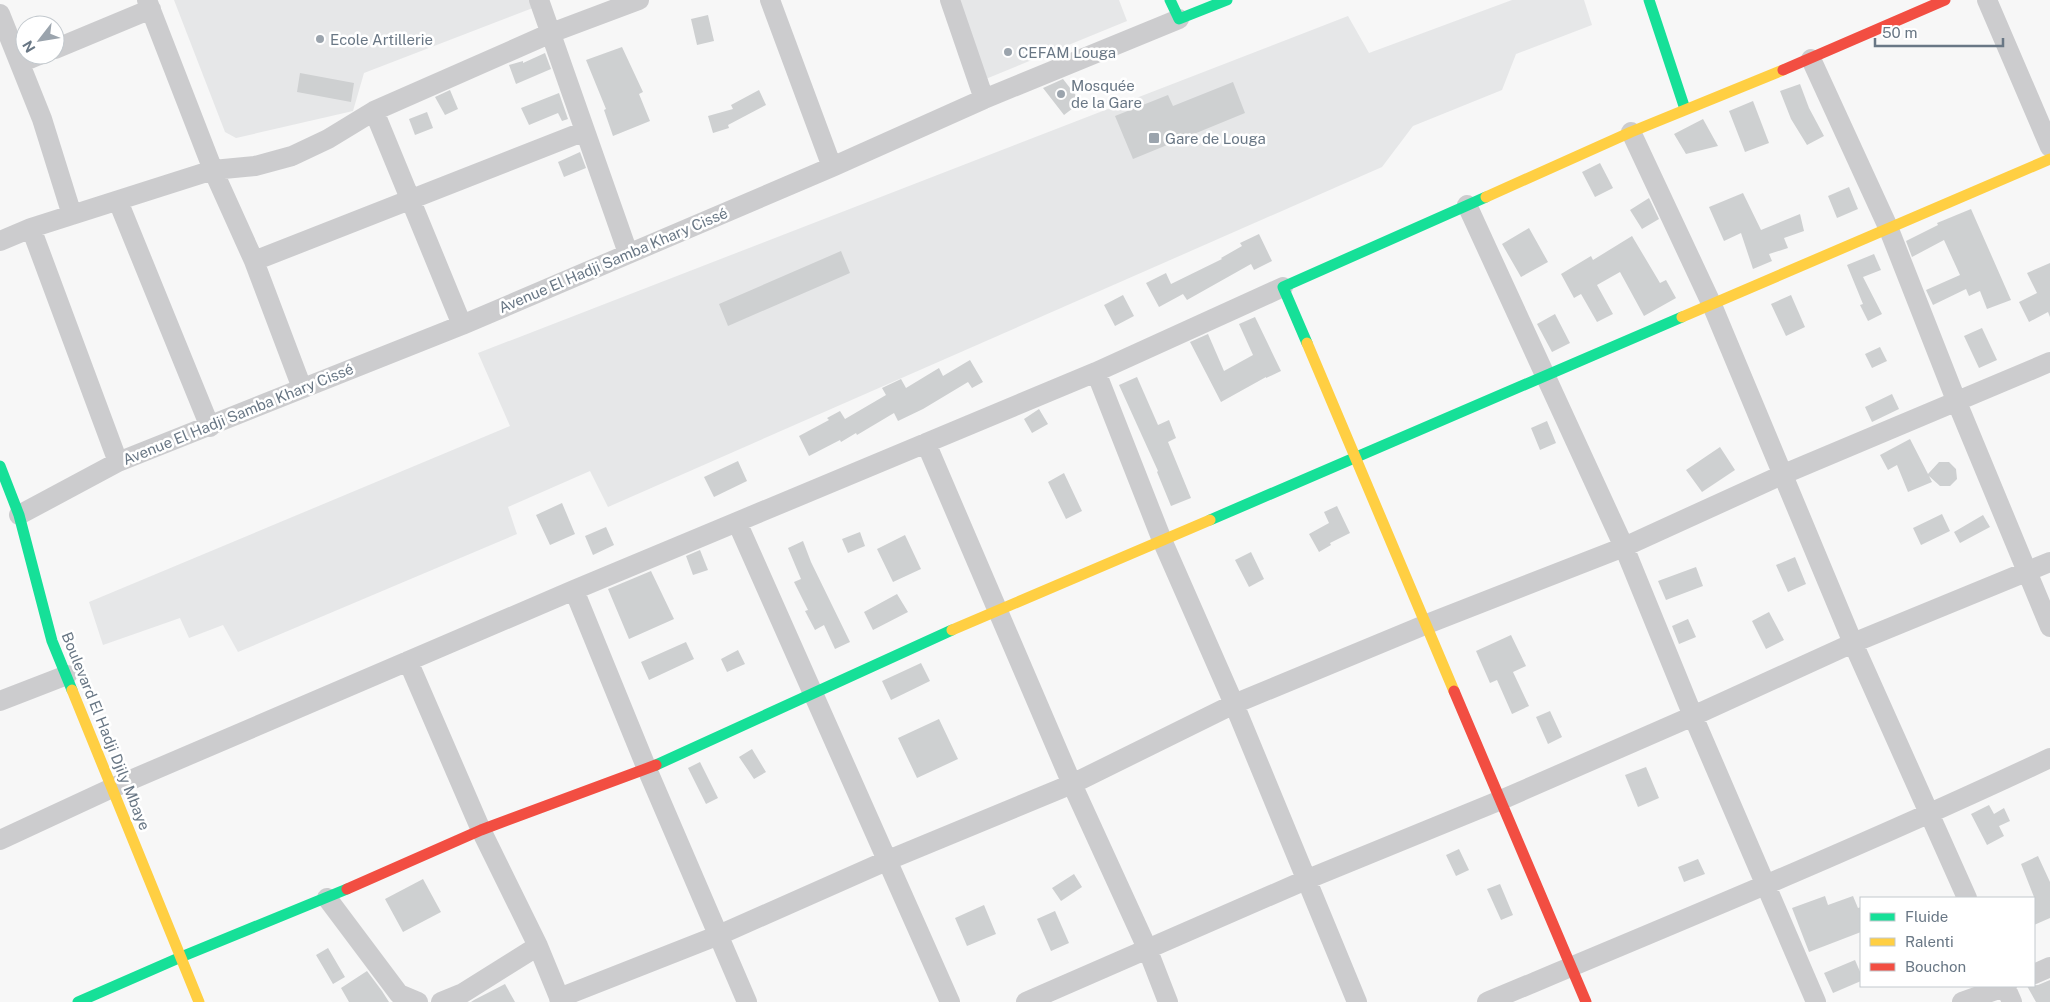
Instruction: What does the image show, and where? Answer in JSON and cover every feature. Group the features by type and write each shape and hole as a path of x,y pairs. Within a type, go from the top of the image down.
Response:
{"street":[{"path":"539,0 628,253"},
{"path":"0,241 30,228 213,170 255,166 292,156 328,140 374,111 551,33 639,0"},
{"path":"770,0 832,167"},
{"path":"950,0 984,98"},
{"path":"1170,0 1179,19"},
{"name":"Avenue El Hadji Samba Khary Cissé","path":"13,518 118,462 462,325 832,167 984,98 1227,0"},
{"path":"1649,0 1685,109"},
{"path":"0,840 112,788 574,590 1096,372 1631,132 1812,59 1945,0"},
{"path":"1987,0 2050,147"},
{"path":"65,44 149,5 213,170 254,260 302,388"},
{"path":"0,14 15,51"},
{"path":"1812,59 1888,227 1956,400 2050,627"},
{"path":"21,65 42,119 72,215"},
{"path":"374,111 462,325"},
{"path":"254,260 585,131"},
{"path":"1631,132 1712,305 1853,643 1967,897"},
{"path":"78,1002 181,957 327,898 481,830 647,769 997,610 1356,459 1888,227 2050,159"},
{"path":"118,201 210,426"},
{"path":"1467,205 1624,547 1693,716 1816,1002"},
{"path":"30,228 118,462"},
{"path":"1283,287 1586,1002"},
{"path":"408,661 481,830 538,946 560,1000 719,935 886,861 1072,784 1234,704 1427,624 1624,547 1784,474 2050,362"},
{"path":"1096,372 1162,540 1308,879 1357,1002"},
{"path":"926,442 1072,784 1147,948 1168,1002"},
{"name":"Boulevard El Hadji Djily Mbaye","path":"0,466 13,518 52,640 200,1002"},
{"path":"737,522 950,1002"},
{"path":"1026,1002 1308,879 1501,800 1853,643 2050,562"},
{"path":"574,590 647,769 747,1002"},
{"path":"0,701 67,675"},
{"path":"1487,1002 1765,886 1930,814 2050,758"},
{"path":"327,898 399,994 418,1002"},
{"path":"441,1002 463,993 538,946"},
{"path":"2035,974 2050,967"},
{"path":"1962,1002 2003,987"},
{"path":"2006,987 2012,1002"}],"shaded area":[{"name":"Ecole Artillerie","path":"174,0 535,0 538,6 364,73 353,111 236,138 225,132"},
{"name":"CEFAM Louga","path":"944,0 1119,0 1127,21 976,83"},
{"path":"1512,0 1584,0 1592,25 1516,54 1502,90 1413,126 1382,167 608,507 590,471 508,507 517,534 238,652 223,625 189,638 180,618 103,645 89,602 510,426 478,353 1348,16 1369,53"}],"building":[{"path":"708,15 714,41 697,45 691,19"},
{"path":"622,47 643,92 639,94 650,121 613,136 604,110 606,109 586,60"},
{"path":"545,53 551,69 516,84 509,65 523,61 523,63"},
{"path":"300,73 354,83 351,102 297,92"},
{"name":"Mosquée de la Gare","path":"1063,79 1081,102 1064,115 1043,88"},
{"name":"Gare de Louga","path":"1233,82 1245,113 1133,159 1115,116 1168,95 1173,106"},
{"path":"1800,84 1809,108 1824,136 1807,145 1791,119 1780,91"},
{"path":"450,90 458,109 445,115 435,97"},
{"path":"759,90 766,105 728,125 729,128 713,133 708,116 733,109 731,105"},
{"path":"559,93 568,119 562,121 558,113 529,125 521,108"},
{"path":"1753,101 1769,143 1745,152 1729,111"},
{"path":"427,112 433,128 415,135 409,119"},
{"path":"1703,119 1718,146 1686,154 1674,134"},
{"path":"580,152 586,168 564,177 558,162"},
{"path":"1600,163 1613,188 1595,197 1582,172"},
{"path":"1849,187 1858,209 1837,218 1828,196"},
{"path":"1743,193 1761,230 1800,214 1804,231 1784,238 1788,248 1769,254 1772,261 1753,269 1741,233 1724,241 1709,207"},
{"path":"1649,198 1659,219 1642,229 1630,210"},
{"path":"1971,209 2011,300 1987,309 1980,291 1969,296 1966,289 1933,305 1926,290 1960,275 1944,240 1912,257 1906,241 1938,225 1937,223"},
{"path":"1529,228 1548,262 1521,277 1502,244"},
{"path":"1259,234 1272,261 1254,270 1251,264 1187,300 1183,294 1159,307 1146,283 1166,273 1171,284 1222,259 1242,246 1240,243"},
{"path":"1632,236 1660,283 1666,280 1676,298 1644,316 1620,272 1597,285 1613,314 1597,322 1581,294 1574,298 1561,274 1591,256 1593,260"},
{"path":"841,251 850,273 728,326 719,304"},
{"path":"1874,254 1881,270 1863,277 1882,314 1868,321 1860,305 1863,304 1847,265"},
{"path":"2050,263 2050,317 2048,312 2029,322 2019,302 2037,293 2027,273"},
{"path":"1123,295 1134,316 1115,326 1104,305"},
{"path":"1791,295 1805,327 1786,336 1771,304"},
{"path":"1555,314 1570,343 1552,352 1537,324"},
{"path":"1255,317 1281,371 1266,377 1221,402 1190,342 1208,334 1224,371 1253,355 1239,324"},
{"path":"1982,328 1997,360 1979,368 1964,336"},
{"path":"1880,347 1887,361 1872,368 1865,354"},
{"path":"970,360 983,382 972,388 968,382 923,409 898,421 894,413 857,435 856,433 841,442 840,440 809,456 799,436 829,420 827,418 840,411 845,419 886,395 882,388 901,379 906,388 939,368 943,376"},
{"path":"1137,377 1158,425 1169,420 1176,438 1168,442 1191,498 1171,506 1158,471 1119,385"},
{"path":"1892,394 1899,409 1872,422 1865,407"},
{"path":"1039,409 1048,424 1032,433 1024,419"},
{"path":"1547,421 1556,443 1540,450 1531,428"},
{"path":"1910,439 1928,474 1939,462 1949,462 1956,469 1957,479 1950,486 1940,486 1929,476 1932,482 1908,492 1897,465 1888,470 1880,455"},
{"path":"1720,447 1735,470 1702,492 1686,470"},
{"path":"738,461 747,481 714,497 704,477"},
{"path":"1064,473 1082,511 1066,519 1048,482"},
{"path":"562,503 575,534 550,545 536,515"},
{"path":"1337,506 1350,533 1330,543 1331,545 1319,552 1309,534 1329,523 1324,512"},
{"path":"1942,514 1950,531 1921,545 1913,528"},
{"path":"1983,515 1990,527 1960,543 1954,532"},
{"path":"606,527 614,545 593,555 585,536"},
{"path":"860,532 865,546 848,553 842,539"},
{"path":"905,535 921,569 893,582 877,549"},
{"path":"803,541 811,562 850,642 835,649 824,625 815,630 805,611 808,610 794,582 801,579 788,548"},
{"path":"700,550 708,570 693,575 686,556"},
{"path":"1251,552 1264,579 1249,587 1235,560"},
{"path":"1795,557 1806,584 1788,592 1776,565"},
{"path":"1696,567 1703,586 1666,600 1658,581"},
{"path":"651,571 674,619 629,639 608,589"},
{"path":"897,594 908,612 873,630 864,612"},
{"path":"1769,612 1784,640 1766,649 1752,621"},
{"path":"1688,619 1696,637 1679,644 1672,626"},
{"path":"1511,635 1526,666 1513,672 1529,706 1512,714 1497,680 1490,683 1476,651"},
{"path":"686,642 694,659 649,680 641,662"},
{"path":"738,650 745,664 727,672 721,659"},
{"path":"921,663 930,681 891,700 882,681"},
{"path":"1550,711 1562,737 1548,744 1536,717"},
{"path":"939,719 958,759 917,778 898,738"},
{"path":"752,749 766,772 754,779 739,757"},
{"path":"700,762 718,798 706,804 688,768"},
{"path":"1646,767 1659,798 1638,807 1625,775"},
{"path":"1989,805 1994,814 2004,808 2010,821 1999,826 2004,836 1987,845 1971,814"},
{"path":"1459,849 1469,870 1456,876 1446,855"},
{"path":"2038,856 2050,882 2050,918 2035,925 2035,897 2021,864"},
{"path":"1698,859 1705,874 1684,882 1678,867"},
{"path":"1074,874 1082,887 1061,901 1052,888"},
{"path":"423,879 441,912 403,932 385,899"},
{"path":"1500,884 1513,915 1501,920 1487,889"},
{"path":"1825,896 1828,905 1853,896 1858,908 1860,907 1860,932 1809,952 1792,908"},
{"path":"984,905 996,934 967,946 955,918"},
{"path":"1055,911 1069,943 1051,951 1037,919"},
{"path":"328,948 345,977 333,984 316,955"},
{"path":"1855,960 1860,972 1860,981 1833,993 1824,973"},
{"path":"367,971 389,1002 349,1002 341,988"},
{"path":"2050,980 2050,1002 2036,1002 2028,987"},
{"path":"505,984 515,1002 471,1002 474,1000"}],"traffic: fast":[{"path":"1170,0 1179,19 1227,0"},
{"path":"1649,0 1685,109"},
{"path":"1307,343 1283,287 1486,197"},
{"path":"1210,520 1682,317"},
{"path":"0,466 19,515 52,641 72,690"},
{"path":"656,765 952,630"},
{"path":"78,1002 181,957 347,889"}],"traffic: slow":[{"path":"1486,197 1631,132 1783,70"},
{"path":"1682,317 2050,159"},
{"path":"1307,343 1454,691"},
{"path":"952,630 1210,520"},
{"path":"72,690 199,1002"}],"traffic: jam":[{"path":"1783,70 1945,0"},
{"path":"1454,691 1586,1002"},
{"path":"347,889 481,830 656,765"}],"place":[{"name":"Ecole Artillerie","path":"320,39"},
{"name":"CEFAM Louga","path":"1008,52"},
{"name":"Mosquée de la Gare","path":"1061,94"},
{"name":"Gare de Louga","path":"1154,138"}]}
